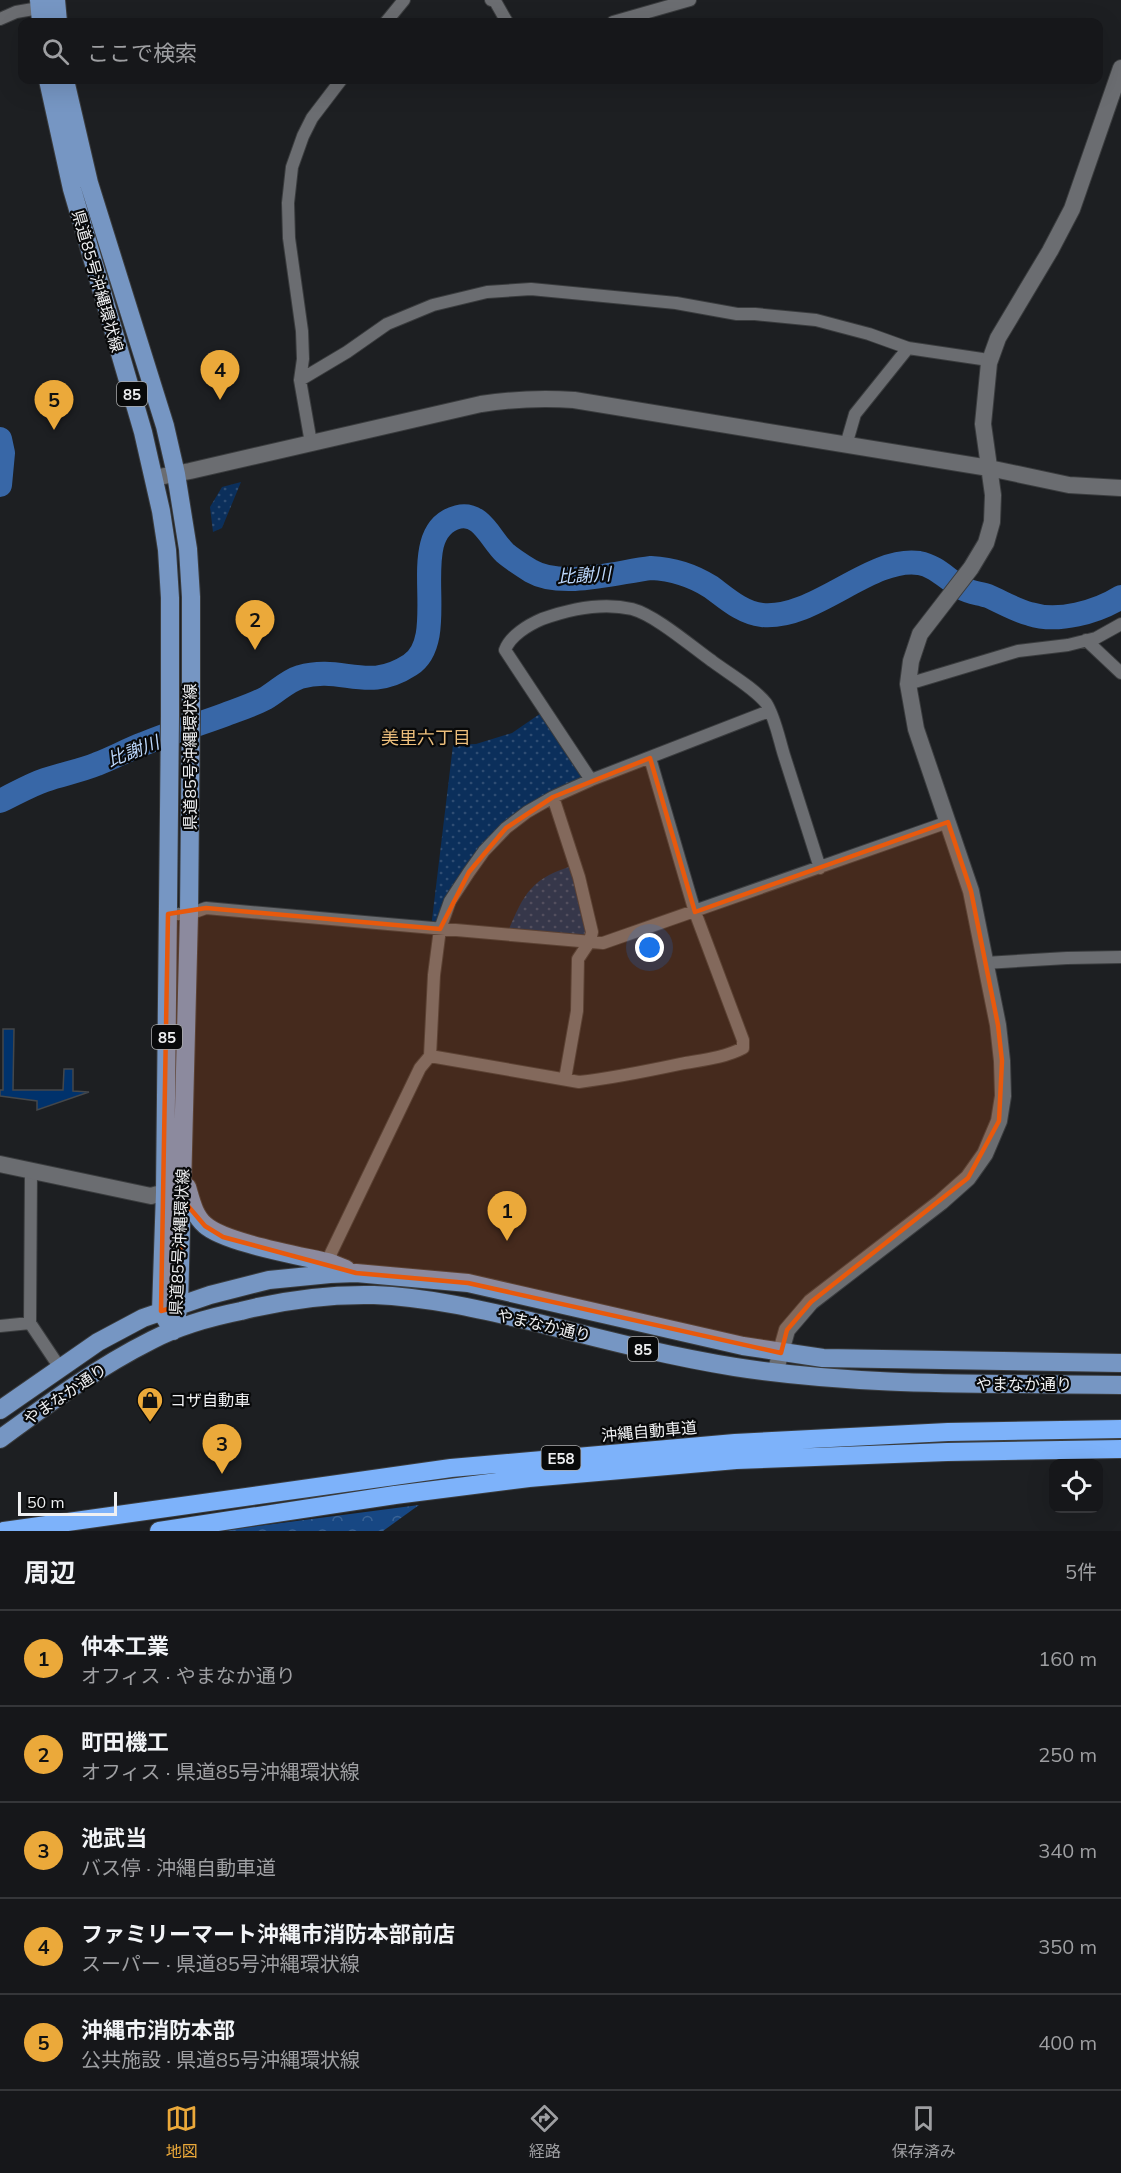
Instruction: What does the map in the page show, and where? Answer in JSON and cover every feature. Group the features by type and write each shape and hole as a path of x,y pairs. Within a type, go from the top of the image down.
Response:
{"highway":[{"name":"沖縄自動車道","path":"4,1531 451,1468 735,1443 948,1432 1121,1429"},
{"name":"E58","path":"159,1531 395,1495 540,1477 736,1460 947,1452 1121,1449"}],"main road":[{"name":"県道85号沖縄環状線","path":"49,84 72,189 143,432 167,550 170,598 170,764 165,1192 173,1331"},
{"name":"県道85号沖縄環状線","path":"67,84 89,183 165,426 176,474 188,549 191,597 191,706 183,1177 170,1308"},
{"path":"183,1177 196,1216 205,1226 223,1237 331,1263 356,1273"},
{"name":"やまなか通り","path":"0,1410 118,1330 170,1308 269,1280 330,1274 356,1273 468,1283 732,1344 823,1358 1121,1363"},
{"name":"やまなか通り","path":"0,1439 62,1393 153,1339 219,1316 274,1303 334,1296 375,1295 437,1302 494,1313 691,1360 828,1379 1121,1385"}],"street":[{"path":"389,18 404,0"},
{"path":"491,0 495,2 505,18"},
{"path":"627,18 690,0"},
{"path":"0,19 16,12 44,8"},
{"path":"775,1373 786,1330 811,1302 941,1202 968,1178 985,1154 999,1121 1003,1096 1002,1061 986,963 971,891 916,729 908,684 911,661 920,634 970,568 986,543 992,522 993,495 983,424 989,363 998,338 1050,251 1072,209 1121,68"},
{"path":"310,443 300,380 303,359 302,331 289,238 288,203 292,167 303,136 312,118 338,84"},
{"path":"300,380 347,352 387,324 433,305 487,292 531,289 655,300 737,314 816,320 869,334 908,348 982,359 989,363"},
{"path":"846,445 855,414 908,348"},
{"path":"154,478 481,404 505,400 548,398 574,400 989,468 1069,484 1121,488"},
{"path":"591,780 506,650 508,643 520,632 538,621 579,608 632,609 648,616 738,680 765,703 820,868"},
{"path":"908,684 1018,651 1068,645 1096,638 1121,624"},
{"path":"1086,640 1121,673"},
{"path":"331,1263 332,1253 410,1088 420,1068 430,1056 434,975 440,929 450,902 484,851 527,812 553,797 769,711"},
{"path":"430,1056 579,1082 600,1080 734,1053 743,1048 743,1040 695,912 650,758"},
{"path":"553,797 589,913 592,932 590,941 578,959 577,1011 565,1079"},
{"path":"168,914 189,914 206,908 603,943 948,822"},
{"path":"986,963 1121,957"},
{"path":"0,1164 151,1196 165,1192"},
{"path":"32,1171 30,1323 60,1368"},
{"path":"0,1326 30,1323"}],"highlighted area":[{"path":"650,758 695,912 948,822 971,891 998,1025 1002,1061 999,1121 968,1178 811,1302 787,1330 781,1353 468,1283 356,1273 223,1237 205,1226 182,1199 179,1306 161,1311 168,914 206,908 440,929 469,872 506,828 553,797"}],"shaded area":[{"path":"241,482 222,528 213,532 210,507 222,487"},
{"path":"544,711 591,780 553,797 484,851 440,929 431,928 453,745 476,744 512,733"},
{"path":"575,865 590,941 507,934 524,898 531,889 548,876"}],"green space":[{"path":"419,1505 383,1531 220,1531"}],"building":[{"path":"3,1029 14,1029 13,1090 63,1090 64,1069 73,1069 73,1091 89,1092 37,1110 37,1101 0,1096 0,1090 3,1090"}],"waterway":[{"name":"比謝川","path":"0,439 3,453 0,485"},
{"name":"比謝川","path":"0,801 39,782 91,766 153,740 250,705 300,677 315,674 381,677 410,665 422,651 428,632 429,563 433,543 441,527 458,517 466,516 479,522 505,553 531,571 544,576 574,579 651,568 667,570 697,579 741,608 762,615 782,614 802,608 881,569 900,563 925,565 965,590 1041,616 1065,617 1101,607 1121,597"}],"place":[{"name":"ファミリーマート沖縄市消防本部前店","path":"220,400"},
{"name":"沖縄市消防本部","path":"54,430"},
{"name":"町田機工","path":"255,650"},
{"name":"仲本工業","path":"507,1241"},
{"name":"コザ自動車","path":"150,1423"},
{"name":"池武当","path":"222,1474"}],"district":[{"name":"美里六丁目","path":"426,737"}]}
